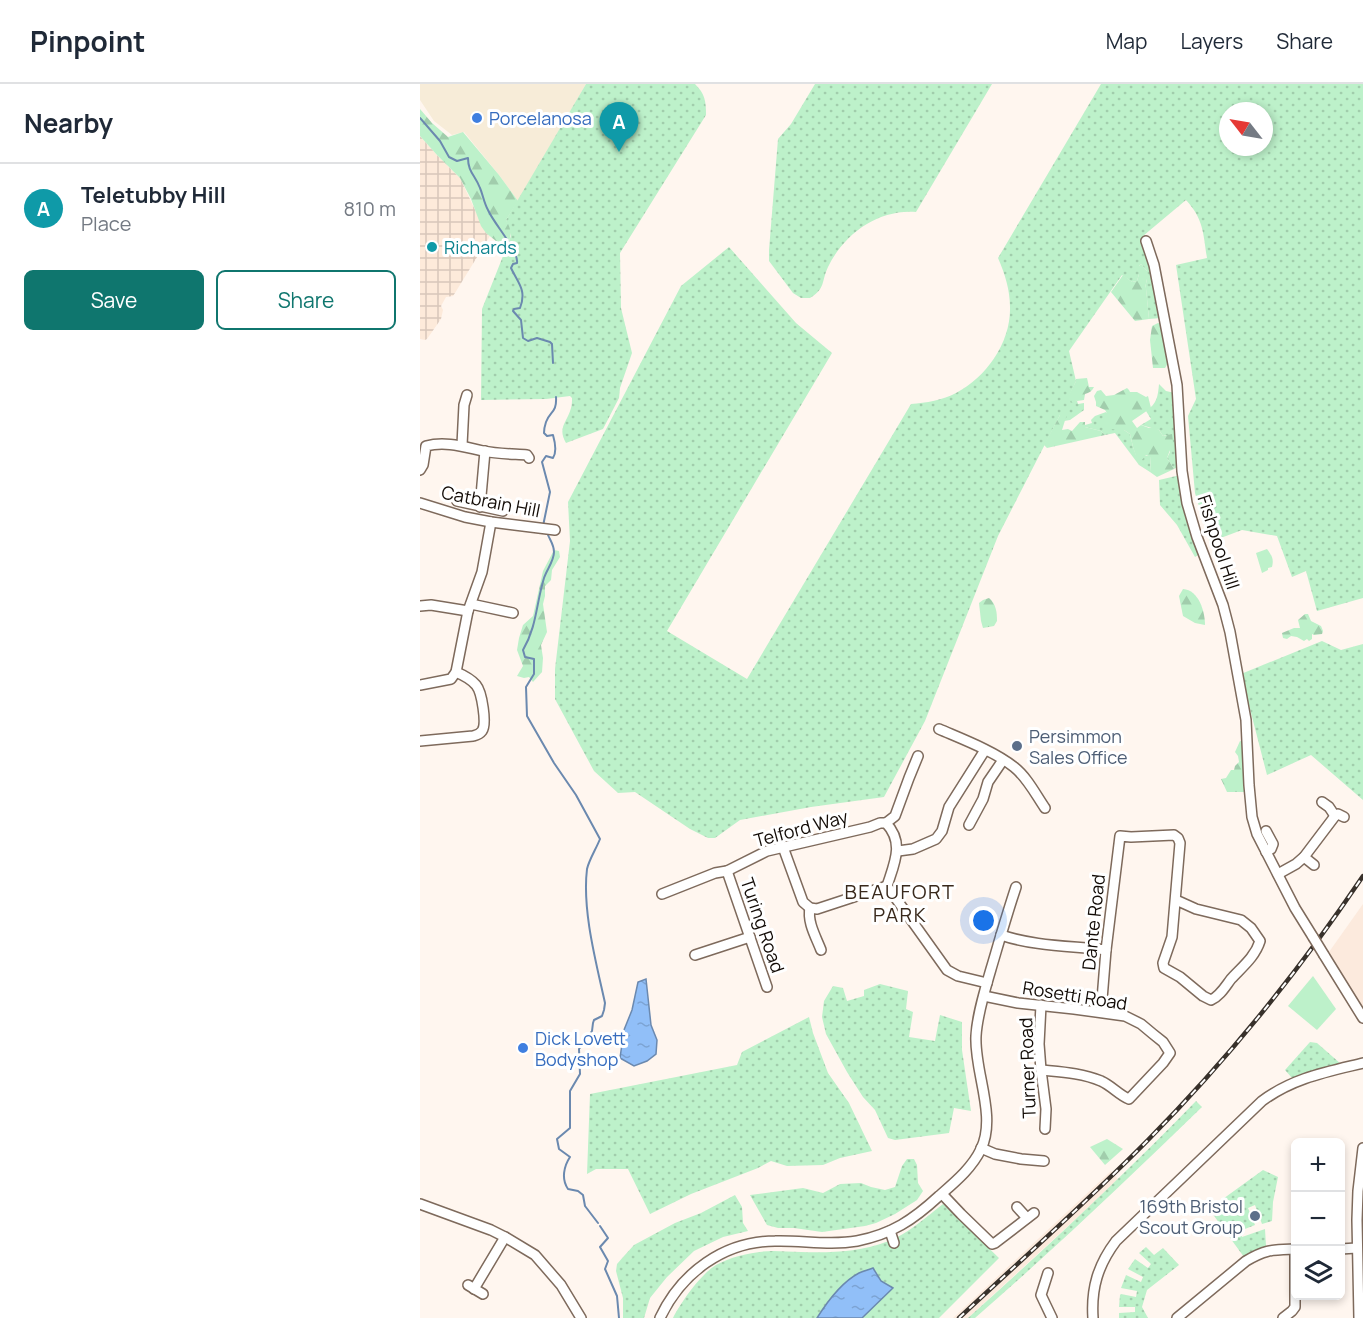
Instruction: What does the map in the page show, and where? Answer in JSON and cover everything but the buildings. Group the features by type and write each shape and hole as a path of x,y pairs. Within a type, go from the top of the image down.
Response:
{"street":[{"name":"Fishpool Hill","path":"1146,241 1155,265 1177,385 1182,471 1187,503 1197,537 1223,605 1230,632 1245,720 1252,817 1257,834 1294,908 1363,1018"},
{"path":"462,446 464,405 467,395"},
{"path":"420,470 423,465 423,444 462,446 527,455 529,458"},
{"path":"480,507 485,451"},
{"path":"457,501 503,511"},
{"name":"Catbrain Hill","path":"420,503 465,517 555,530"},
{"path":"420,685 451,679 456,672 470,608 482,572 491,522"},
{"path":"420,606 431,605 513,613"},
{"path":"420,741 473,736 482,731 484,718 480,692 476,685 456,672"},
{"path":"939,729 1015,767 1045,808"},
{"path":"898,851 913,849 936,839 942,831 948,807 985,750"},
{"path":"888,886 898,851 892,829 886,823 895,816 918,756"},
{"path":"969,825 983,799 988,782 1002,760"},
{"path":"1278,874 1304,857 1339,817 1322,802"},
{"name":"Telford Way","path":"727,871 767,851 886,823"},
{"name":"Fishpool Hill","path":"1266,831 1273,844 1266,852"},
{"name":"Dante Road","path":"1101,1012 1120,837 1174,835 1178,838 1180,843 1176,900"},
{"path":"783,847 803,902 810,908 817,909 888,886"},
{"path":"1304,857 1314,864"},
{"name":"Turing Road","path":"662,894 715,873 727,871 767,987"},
{"path":"888,886 947,970 958,976 987,983"},
{"path":"660,1318 673,1297 692,1274 710,1260 730,1250 762,1241 840,1243 858,1241 890,1231 904,1225 965,1172 981,1148 986,1134 986,1107 976,1036 987,983 1016,886"},
{"path":"1176,900 1196,909 1242,920 1260,941 1250,959 1211,1000 1164,968 1163,963 1172,937 1176,900"},
{"path":"810,908 808,914 810,923 821,950"},
{"path":"1001,935 1034,942 1106,950"},
{"path":"694,955 750,937"},
{"name":"Rosetti Road","path":"984,996 1018,1003 1125,1016 1141,1024 1163,1042 1170,1053 1129,1099 1100,1081 1064,1072 1041,1070"},
{"name":"Turner Road","path":"1041,1005 1039,1044 1046,1109 1045,1129"},
{"path":"1093,1318 1095,1280 1107,1253 1116,1241 1262,1101 1304,1078 1363,1063"},
{"path":"981,1148 994,1154 1044,1161"},
{"path":"1359,1318 1358,1191 1363,1148"},
{"path":"939,1196 953,1206 992,1244 1030,1216 1017,1207"},
{"path":"420,1204 491,1230 534,1255 561,1285 581,1318"},
{"path":"890,1231 894,1244"},
{"path":"475,1290 504,1237"},
{"path":"1345,1249 1357,1248"},
{"path":"1177,1318 1257,1254 1269,1250 1291,1250"},
{"path":"1048,1273 1041,1295 1052,1318"},
{"path":"1283,1318 1295,1307 1295,1300"}],"shaded area":[{"path":"420,84 586,84 518,201 464,132 452,135 434,121 420,100"},
{"path":"420,136 460,178 486,233 490,236 453,296 446,297 441,306 443,310 441,319 425,340 420,339"},
{"path":"1363,904 1363,1009 1329,952"},
{"path":"1111,1171 1118,1179 1092,1204 968,1318 953,1318"}],"green space":[{"path":"586,84 695,84 704,98 706,115 620,253 621,308 632,353 620,388 619,398 603,429 566,443 562,433 571,407 572,398 570,396 546,399 481,400 482,309 511,236 506,220"},
{"path":"815,84 992,84 916,212 902,212 876,219 853,234 835,255 819,291 810,298 801,298 793,293 769,261 769,250 778,139 791,124"},
{"path":"1101,84 1363,84 1363,598 1317,611 1306,571 1292,577 1277,536 1242,530 1210,542 1195,493 1188,416 1196,399 1176,265 1207,258 1200,221 1186,200 1143,236 1161,318 1149,319 1145,288 1147,271 1141,264 1137,281 1132,282 1122,275 1069,351 1076,381 1067,401 1074,399 1078,404 1084,403 1084,410 1070,420 1064,421 1066,415 1060,415 998,536 925,721 884,797 740,820 715,838 708,838 690,829 635,792 618,793 594,771 555,699 555,669 570,541 568,502 681,286 729,247 796,323 832,353 667,631 747,679 911,404 934,401 956,393 978,378 995,357 1002,345 1009,320 1009,294 998,258"},
{"path":"420,109 448,137 463,132 518,201 506,220 510,234 506,249 481,226 460,178 420,136"},
{"path":"1141,264 1147,271 1145,288 1149,319 1135,321 1111,292 1123,275 1132,282 1137,281"},
{"path":"1158,323 1163,324 1170,360 1165,368 1153,368 1150,340 1152,326"},
{"path":"1087,378 1089,387 1094,387 1085,394 1084,400 1074,400 1073,403 1066,401 1076,379"},
{"path":"1159,384 1166,391 1175,393 1179,466 1174,469 1167,458 1170,452 1166,435 1163,436 1159,430 1141,425 1151,419 1146,411 1153,406"},
{"path":"1127,388 1130,392 1148,396 1151,408 1132,421 1137,428 1141,425 1154,427 1163,436 1172,434 1173,442 1167,458 1174,469 1157,477 1150,472 1151,457 1146,455 1141,461 1137,459 1130,434 1124,430 1109,429 1102,421 1107,413 1096,406 1094,396 1097,391 1101,390 1106,396 1114,395"},
{"path":"1106,412 1130,434 1136,455 1151,456 1150,472 1139,465 1115,433 1105,435 1101,431 1085,427 1092,423 1091,420 1095,416"},
{"path":"1067,414 1062,430 1072,431 1080,422 1085,422 1085,427 1101,431 1105,435 1047,448 1044,445 1060,415"},
{"path":"1178,476 1200,554 1195,557 1177,525 1160,505 1159,480"},
{"path":"1267,549 1272,558 1272,567 1262,573 1256,553"},
{"path":"554,550 559,551 560,557 552,570 551,580 545,586 543,604 547,632 541,645 542,672 533,682 529,677 517,676 523,666 517,650 523,625 533,616 543,571"},
{"path":"1183,589 1189,590 1197,597 1204,614 1205,625 1195,623 1183,616 1179,596"},
{"path":"989,598 996,608 997,621 994,626 983,628 979,603"},
{"path":"1308,614 1311,621 1321,626 1322,634 1312,634 1312,639 1309,641 1291,636 1287,639 1283,638 1282,633 1300,628 1298,620"},
{"path":"1322,641 1341,650 1363,644 1363,800 1311,755 1267,775 1241,674"},
{"path":"1240,741 1244,742 1247,792 1227,792 1221,779 1226,778 1239,762 1235,752"},
{"path":"1313,976 1336,1009 1317,1030 1288,1006"},
{"path":"880,984 908,991 906,1009 913,1012 909,1037 935,1041 940,1015 962,1022 962,1050 971,1111 954,1108 949,1133 895,1140 888,1138 875,1110 863,1097 826,1034 822,1017 824,1001 833,986 843,988 847,1001 864,996 864,990"},
{"path":"809,1017 828,1073 849,1103 872,1151 840,1158 823,1165 787,1166 771,1161 691,1194 650,1214 628,1169 596,1169 587,1174 590,1094 737,1065 742,1052"},
{"path":"1310,1042 1317,1043 1341,1064 1292,1078 1285,1070"},
{"path":"1196,1101 1202,1107 1146,1161 975,1318 968,1318 1141,1157"},
{"path":"1107,1139 1123,1149 1105,1165 1090,1147"},
{"path":"907,1159 914,1159 917,1165 918,1183 923,1191 917,1200 895,1214 865,1226 822,1232 778,1228 767,1225 750,1195 803,1188 823,1193 840,1184 861,1183 885,1190 895,1187 902,1166"},
{"path":"1263,1170 1278,1177 1272,1221 1262,1224 1255,1205 1248,1208 1255,1225 1240,1231 1242,1237 1265,1229 1266,1246 1244,1257 1209,1209"},
{"path":"735,1195 742,1207 743,1223 748,1231 723,1237 694,1251 667,1277 650,1298 644,1318 623,1318 623,1298 616,1271 617,1264 634,1245"},
{"path":"943,1204 999,1258 939,1318 673,1318 698,1282 710,1269 722,1262 759,1252 833,1252 876,1245 894,1239 909,1230"},
{"path":"1146,1247 1154,1255 1163,1248 1179,1265 1147,1290 1142,1307 1148,1318 1119,1318 1119,1313 1135,1312 1135,1307 1119,1307 1120,1295 1136,1297 1137,1291 1121,1288 1126,1275 1141,1282 1143,1277 1128,1269 1135,1259 1148,1268 1151,1264 1139,1253"}],"water":[{"path":"646,979 651,1025 657,1040 656,1054 647,1061 634,1066 620,1058 624,1030 632,1010 638,982"},
{"path":"873,1268 881,1281 893,1288 862,1318 817,1318 841,1287 859,1273"}],"waterway":[{"path":"420,118 440,141 449,157 457,161 468,158 469,167 491,216 517,258 517,263 511,268 523,296 520,308 513,311 521,320 523,338 528,341 537,338 550,342 553,363"},
{"path":"543,526 550,492 542,462 546,456 553,458 555,450 553,435 547,436 544,430 555,406 556,397"},
{"path":"548,535 554,555 544,578 534,624 523,650 525,657 534,659 534,674 526,687 527,716 554,763 576,795 600,839 587,869 586,901 605,1003 602,1016 594,1020 592,1031 579,1049 580,1074 570,1091 570,1128 557,1139 559,1149 570,1157 564,1173 566,1185 568,1189 578,1191 583,1195 585,1206 598,1223"},
{"path":"600,1226 608,1238 600,1247 608,1261 605,1269 617,1296 619,1318"}],"railway":[{"path":"959,1318 1078,1208 1178,1109 1262,1013 1314,946 1363,876"}],"place":[{"name":"Porcelanosa","path":"477,118"},
{"name":"Teletubby Hill","path":"619,152"},
{"name":"Richards","path":"432,247"},
{"name":"Persimmon Sales Office","path":"1017,746"},
{"name":"Dick Lovett Bodyshop","path":"523,1048"},
{"name":"169th Bristol Scout Group","path":"1255,1216"}],"district":[{"name":"BEAUFORT PARK","path":"900,902"}]}
